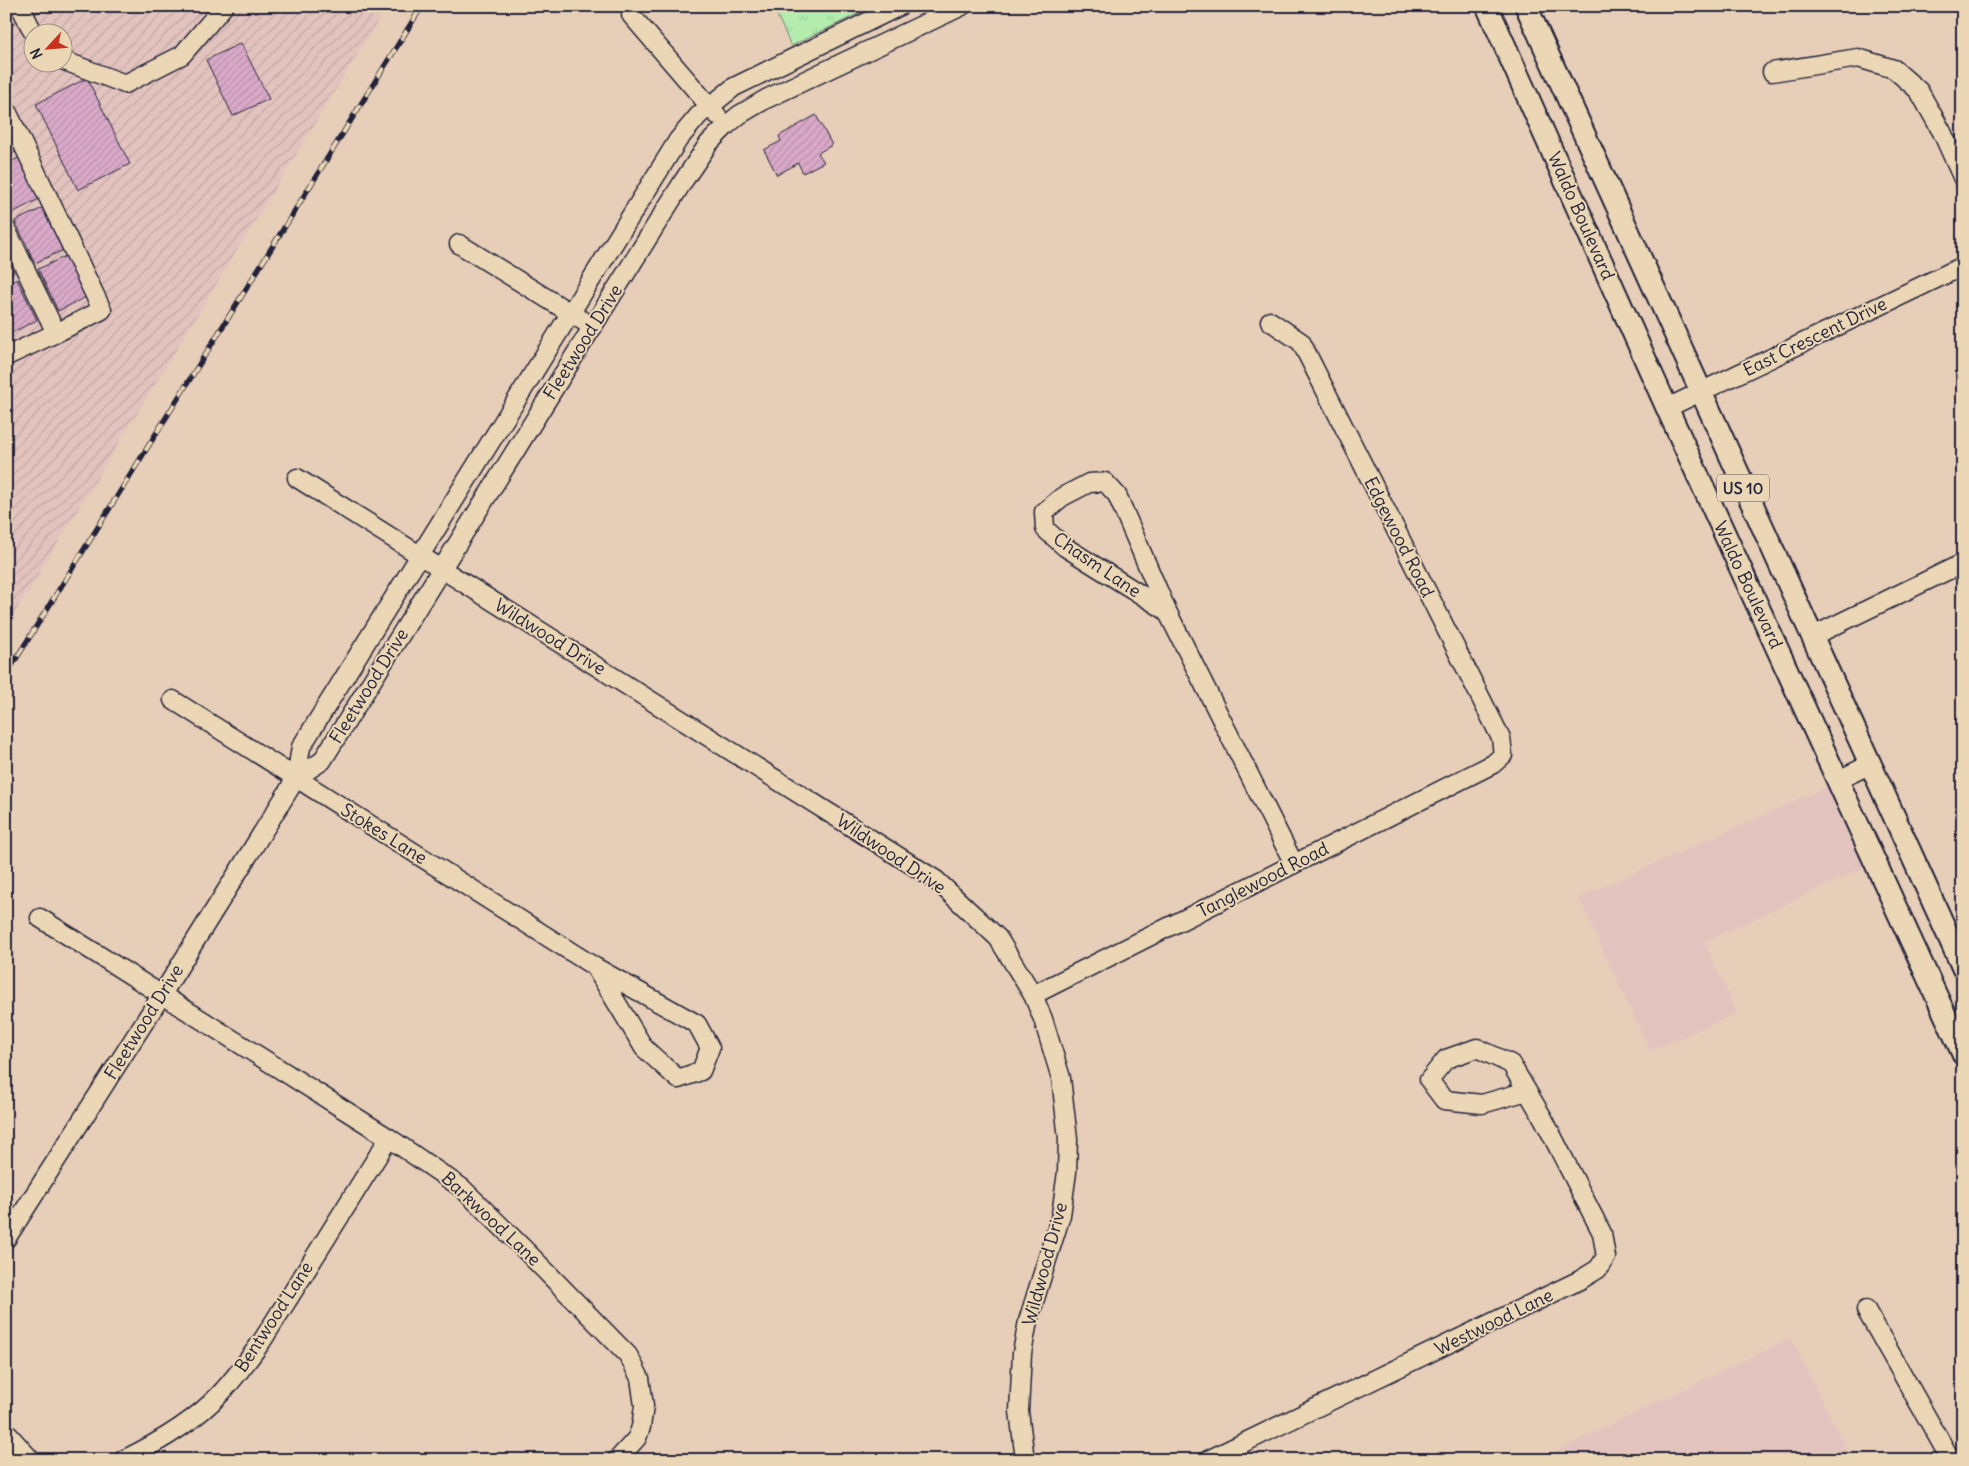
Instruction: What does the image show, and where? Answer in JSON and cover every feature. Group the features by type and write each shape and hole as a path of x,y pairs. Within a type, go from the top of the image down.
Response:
{"main road":[{"name":"Waldo Boulevard","path":"1487,6 1667,408 1963,1054"},
{"name":"Waldo Boulevard","path":"1526,6 1869,765 1963,968"}],"street":[{"path":"20,6 28,22"},
{"path":"72,64 125,84 182,55 224,6"},
{"name":"Fleetwood Drive","path":"6,1239 11,1219 161,996 296,778 301,747 419,554 678,140 699,115 734,87 900,6"},
{"name":"Fleetwood Drive","path":"296,778 322,761 684,180 710,143 739,115 766,99 962,6"},
{"path":"631,15 727,125"},
{"path":"1772,72 1858,58 1894,70 1919,91 1942,132 1963,178"},
{"path":"6,110 102,310 9,355 6,350"},
{"path":"6,229 56,333"},
{"path":"459,244 593,327"},
{"name":"East Crescent Drive","path":"1667,408 1963,266"},
{"name":"Edgewood Road","path":"1270,321 1301,342 1319,377 1501,738 1503,754 1494,764"},
{"name":"Wildwood Drive","path":"297,478 936,880 998,938 1033,995 1043,1019 1061,1078 1068,1139 1067,1172 1062,1215 1028,1321 1022,1353 1019,1411 1025,1460"},
{"name":"Chasm Lane","path":"1167,611 1065,548 1045,529 1044,512 1062,496 1089,483 1105,482 1117,494 1167,611 1294,864"},
{"path":"1811,637 1963,563"},
{"name":"Stokes Lane","path":"173,700 595,967 697,1024 710,1048 701,1071 678,1079 644,1048 595,967"},
{"name":"Tanglewood Road","path":"1033,995 1494,764"},
{"path":"1838,780 1869,765"},
{"name":"Barkwood Lane","path":"40,918 389,1138 462,1188 628,1355 640,1378 644,1406 641,1426 636,1438 626,1452 617,1460"},
{"name":"Westwood Lane","path":"1208,1460 1580,1280 1598,1269 1606,1257 1602,1234 1543,1118 1527,1091 1511,1064 1477,1048 1446,1059 1429,1080 1444,1100 1472,1104 1482,1104 1527,1091"},
{"name":"Bentwood Lane","path":"123,1460 164,1438 193,1418 220,1394 241,1370 262,1341 389,1138"},
{"path":"1866,1310 1951,1460"},
{"path":"6,1432 31,1460"}],"shaded area":[{"path":"6,6 387,6 6,627"},
{"path":"1828,786 1865,867 1704,942 1737,1013 1650,1051 1579,898"},
{"path":"1791,1338 1852,1460 1538,1460"}],"green space":[{"path":"773,6 874,6 791,46"}],"building":[{"path":"31,6 51,6 34,14"},
{"path":"6,7 14,24 6,27"},
{"path":"241,43 269,99 233,116 206,60"},
{"path":"87,78 130,164 78,190 36,104"},
{"path":"816,115 832,145 818,153 824,162 803,173 798,163 777,175 764,150 781,141 779,136"},
{"path":"6,131 16,152 6,156"},
{"path":"19,158 39,199 12,213 6,201 6,164"},
{"path":"43,208 63,250 35,263 15,221"},
{"path":"6,256 14,272 6,276"},
{"path":"66,256 86,297 58,311 38,269"},
{"path":"17,279 37,320 9,334 6,327 6,284"}],"railway":[{"path":"6,675 422,6"}]}
